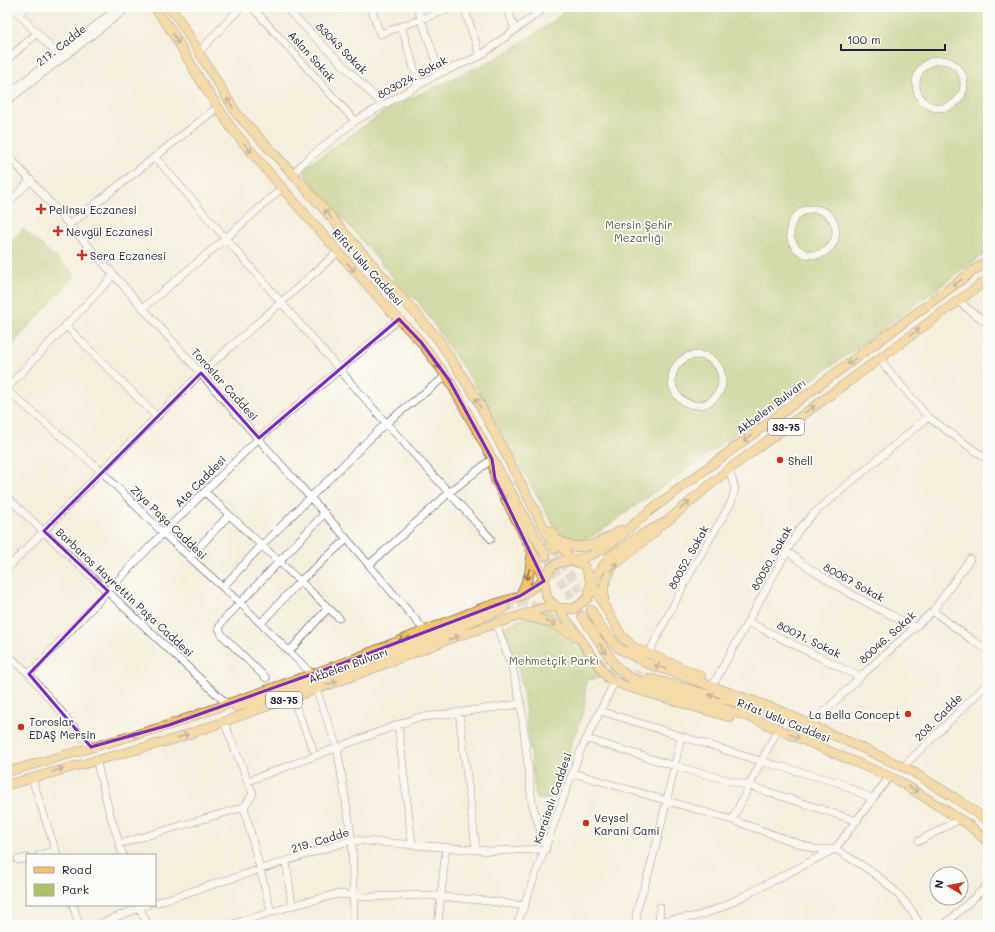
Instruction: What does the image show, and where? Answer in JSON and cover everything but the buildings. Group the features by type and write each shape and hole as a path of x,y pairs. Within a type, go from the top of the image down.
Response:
{"main road":[{"name":"Rifat Uslu Caddesi","path":"154,7 171,30 232,129 338,252 421,342 446,376 546,556"},
{"name":"Rifat Uslu Caddesi","path":"168,7 178,18 198,54 237,114 293,174 438,339 477,400 555,549"},
{"name":"Akbelen Bulvarı","path":"569,561 587,557 607,547 648,512 988,260"},
{"name":"33-75","path":"604,604 604,585 612,567 647,540 729,469 988,279"},
{"path":"492,428 509,449 548,527 557,539 569,561 582,564 586,568 591,582 621,635 633,647 706,678 724,690"},
{"path":"492,459 495,479 532,551 544,582 546,598 558,608 600,670 608,678 743,721 775,728"},
{"name":"33-75","path":"557,539 566,545 575,547 598,544 648,512"},
{"name":"33-75","path":"558,608 574,609 588,598 591,582 610,558 641,535 666,522"},
{"path":"520,596 529,575 532,551"},
{"name":"33-75","path":"520,596 544,582 548,572 553,566 569,561"},
{"name":"Akbelen Bulvarı","path":"7,772 169,725 312,674 482,608 520,596"},
{"name":"Akbelen Bulvarı","path":"7,785 96,759 175,739 292,698 452,638 546,607 558,608"},
{"name":"33-75","path":"169,725 282,693 369,662 505,608"},
{"name":"Rıfat Uslu Caddesi","path":"591,610 601,628 618,648 646,662 776,709 903,767 955,798 988,821"},
{"path":"518,616 537,617 557,625 580,640"},
{"name":"Rıfat Uslu Caddesi","path":"582,616 618,668 630,678 752,718 890,776 988,842"},
{"path":"642,676 769,712 856,746"}],"street":[{"path":"12,7 58,55"},
{"path":"19,14 26,7"},
{"name":"217. Cadde","path":"7,95 119,7"},
{"name":"217. Cadde","path":"7,101 128,7"},
{"path":"198,54 241,7"},
{"name":"Aslan Sokak","path":"252,7 355,121"},
{"name":"83043 Sokak","path":"285,7 383,105"},
{"path":"371,7 380,34 455,7"},
{"path":"417,7 440,73"},
{"path":"464,7 480,56"},
{"path":"507,7 515,30"},
{"name":"803024. Sokak","path":"293,174 304,162 355,121 418,84 480,56 546,7"},
{"path":"401,26 418,84"},
{"path":"7,57 10,57 37,33"},
{"path":"939,60 947,61 957,67 963,78 964,86 958,101 944,109 932,107 922,101 917,94 915,82 919,71 924,65 939,60"},
{"path":"70,224 218,107"},
{"name":"Toroslar Caddesi","path":"7,154 370,564 425,631"},
{"path":"155,157 386,423 492,539"},
{"path":"7,204 31,180"},
{"path":"143,308 226,238 282,188"},
{"path":"817,210 830,216 836,230 836,238 827,251 812,255 798,250 794,244 791,230 797,217 803,212 817,210"},
{"path":"7,569 101,471 201,374 338,252"},
{"path":"7,389 65,325 114,275"},
{"path":"958,301 988,324"},
{"name":"Ata Caddesi","path":"29,674 163,533 259,438 399,319"},
{"path":"65,325 157,417"},
{"path":"697,355 705,356 718,366 722,382 716,396 710,401 695,404 681,398 676,392 673,384 673,376 675,368 681,361 688,357 697,355"},
{"path":"880,358 928,417 988,460"},
{"path":"223,587 261,546 386,423 446,376"},
{"name":"Ziya Paşa Caddesi","path":"7,389 101,471 163,533 240,603 312,674"},
{"name":"80050. Sokak","path":"714,683 788,552 798,531 813,514 928,417"},
{"path":"370,564 450,492 492,459"},
{"name":"80052. Sokak","path":"648,654 695,564 731,503 735,489 729,469"},
{"path":"205,492 278,563 339,618"},
{"name":"Barbaros Hayrettin Paşa Caddesi","path":"7,497 227,704"},
{"path":"266,678 222,635 219,628 222,622 325,513"},
{"path":"190,558 229,515"},
{"path":"261,623 300,582 347,539"},
{"name":"80067 Sokak","path":"788,552 810,570 833,584 914,627"},
{"name":"80046. Sokak","path":"811,725 860,676 933,611 970,558"},
{"path":"289,652 328,608"},
{"path":"933,611 976,644 988,649"},
{"name":"80071. Sokak","path":"748,622 860,676"},
{"path":"496,624 511,664 521,704 532,803 546,849"},
{"path":"7,654 29,674 91,747"},
{"name":"Karaisalı Caddesi","path":"518,925 573,773 587,738 615,681"},
{"name":"203. Cadde","path":"903,767 988,683"},
{"path":"316,689 337,747 352,840 354,925"},
{"path":"292,698 313,749"},
{"path":"248,781 416,718 521,704"},
{"path":"601,711 760,761 837,782 873,799"},
{"path":"459,712 476,849"},
{"path":"119,844 244,807 253,794 224,722"},
{"path":"398,724 412,844"},
{"path":"732,820 750,786 775,728"},
{"path":"637,925 636,919 640,900 648,875 681,737"},
{"path":"587,738 675,766 750,786 857,821"},
{"path":"96,759 123,854"},
{"path":"573,773 732,820 814,849 834,849 869,869 904,900 920,925"},
{"path":"660,907 659,920 661,921 698,916 722,907 834,849 857,821 890,776"},
{"path":"32,778 56,853"},
{"path":"244,807 271,912"},
{"path":"919,841 956,821"},
{"name":"219. Cadde","path":"156,903 352,840 491,851 546,849"},
{"path":"438,925 446,847"},
{"path":"18,860 26,858"},
{"path":"286,862 292,906"},
{"path":"944,925 988,885"},
{"path":"229,925 338,894 366,897 426,895 442,896 525,906"},
{"path":"73,906 79,925"},
{"path":"96,925 139,906 148,925"}],"highlighted area":[{"path":"399,319 421,342 449,380 492,459 495,479 544,581 520,596 346,662 169,725 91,747 29,674 108,591 44,531 201,373 259,438"}],"green space":[{"name":"Mersin Şehir Mezarlığı","path":"569,7 988,7 988,251 890,324 593,536 572,543 561,539 478,390 418,301 405,292 305,176 307,166 388,109 503,55 550,24"},
{"path":"23,229 75,275 7,351 7,246"},
{"name":"Mehmetçik Parkı","path":"541,610 557,613 574,623 606,667 606,677 586,680 584,709 552,799 536,799 523,691 518,667 504,627"}],"tunnel":[{"path":"555,549 591,610"},
{"path":"546,556 582,616"},
{"path":"505,608 526,602 559,615 565,622"},
{"path":"597,660 611,671 642,676"}],"place":[{"name":"Pelinsu Eczanesi","path":"41,209"},
{"name":"Nevgül Eczanesi","path":"58,231"},
{"name":"Sera Eczanesi","path":"82,255"},
{"name":"Shell","path":"780,460"},
{"name":"La Bella Concept","path":"908,714"},
{"name":"Toroslar EDAŞ Mersin","path":"21,727"},
{"name":"Veysel Karani Cami","path":"586,823"}]}
